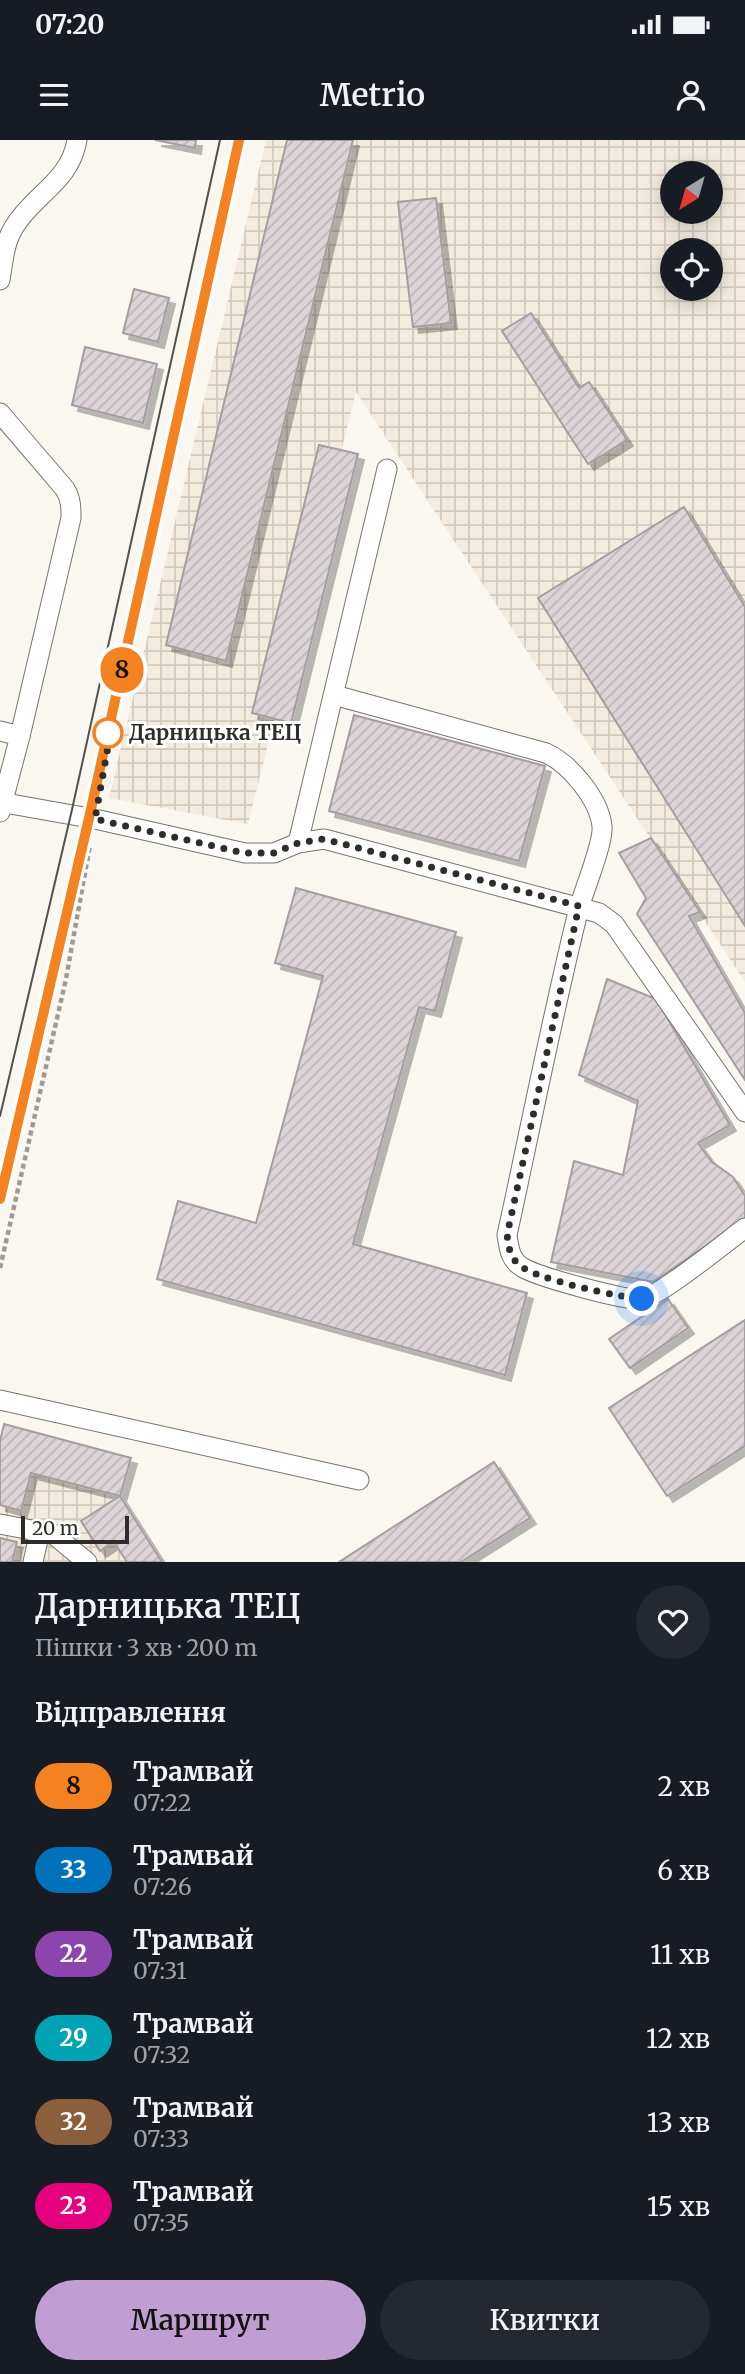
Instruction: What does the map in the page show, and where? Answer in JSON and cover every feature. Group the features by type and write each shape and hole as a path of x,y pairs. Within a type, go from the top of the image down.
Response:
{"lane":[{"path":"0,280 7,244 15,225 67,169 73,159 77,140"},
{"path":"0,413 65,489 71,507 71,518 20,736 1,806 95,819 244,853 274,853 298,843 324,839 599,913 614,924 745,1112"},
{"path":"298,843 387,469"},
{"path":"334,695 560,759 582,783 598,812 602,827 579,906 507,1235 509,1254 520,1267 536,1274 624,1297 642,1299 660,1290 745,1228"},
{"path":"0,731 20,736"},
{"path":"0,1399 359,1480"},
{"path":"0,1524 53,1534 87,1562"},
{"path":"33,1562 40,1531"}],"path":[{"path":"0,1268 66,979 105,755 243,140"}],"shaded area":[{"path":"266,140 745,140 745,982 356,392 248,824 109,798"},
{"path":"4,1424 131,1458 121,1496 162,1562 0,1562 0,1441"}],"building":[{"path":"155,140 196,140 195,148"},
{"path":"287,140 353,140 226,661 166,645"},
{"path":"436,198 451,323 413,327 398,202"},
{"path":"134,289 169,298 158,342 123,333"},
{"path":"531,313 579,388 589,382 627,440 588,464 502,331"},
{"path":"85,347 157,364 143,423 72,405"},
{"path":"319,445 358,454 291,723 252,713"},
{"path":"684,507 745,607 745,926 538,598"},
{"path":"354,715 545,766 519,861 329,811"},
{"path":"651,838 700,912 689,916 745,1013 745,1080 637,914 646,898 619,853"},
{"path":"296,888 456,932 435,1011 419,1007 353,1244 527,1293 505,1375 157,1279 178,1201 256,1223 323,976 275,963"},
{"path":"607,979 656,999 730,1125 698,1143 712,1162 733,1177 745,1196 745,1219 653,1282 551,1262 574,1161 623,1175 638,1101 579,1075"},
{"path":"668,1299 688,1328 630,1368 609,1339"},
{"path":"745,1320 745,1446 667,1496 609,1408"},
{"path":"4,1424 131,1458 120,1496 31,1473 21,1511 0,1505 0,1441"},
{"path":"494,1462 530,1518 461,1562 339,1562"},
{"path":"120,1496 162,1562 127,1562 114,1542 100,1551 81,1521"},
{"path":"0,1538 17,1542 12,1562 0,1562"}],"tram line":[{"path":"0,1116 71,814 220,140"},
{"path":"0,1199 89,818 239,140"},
{"name":"8","path":"0,1199 89,818 239,140"}],"place":[{"name":"Дарницька ТЕЦ","path":"108,733"}],"route":[{"path":"108,733 111,730 95,819 244,853 274,853 298,843 324,839 579,906 507,1235 509,1254 520,1267 536,1274 624,1297 642,1299"}]}
